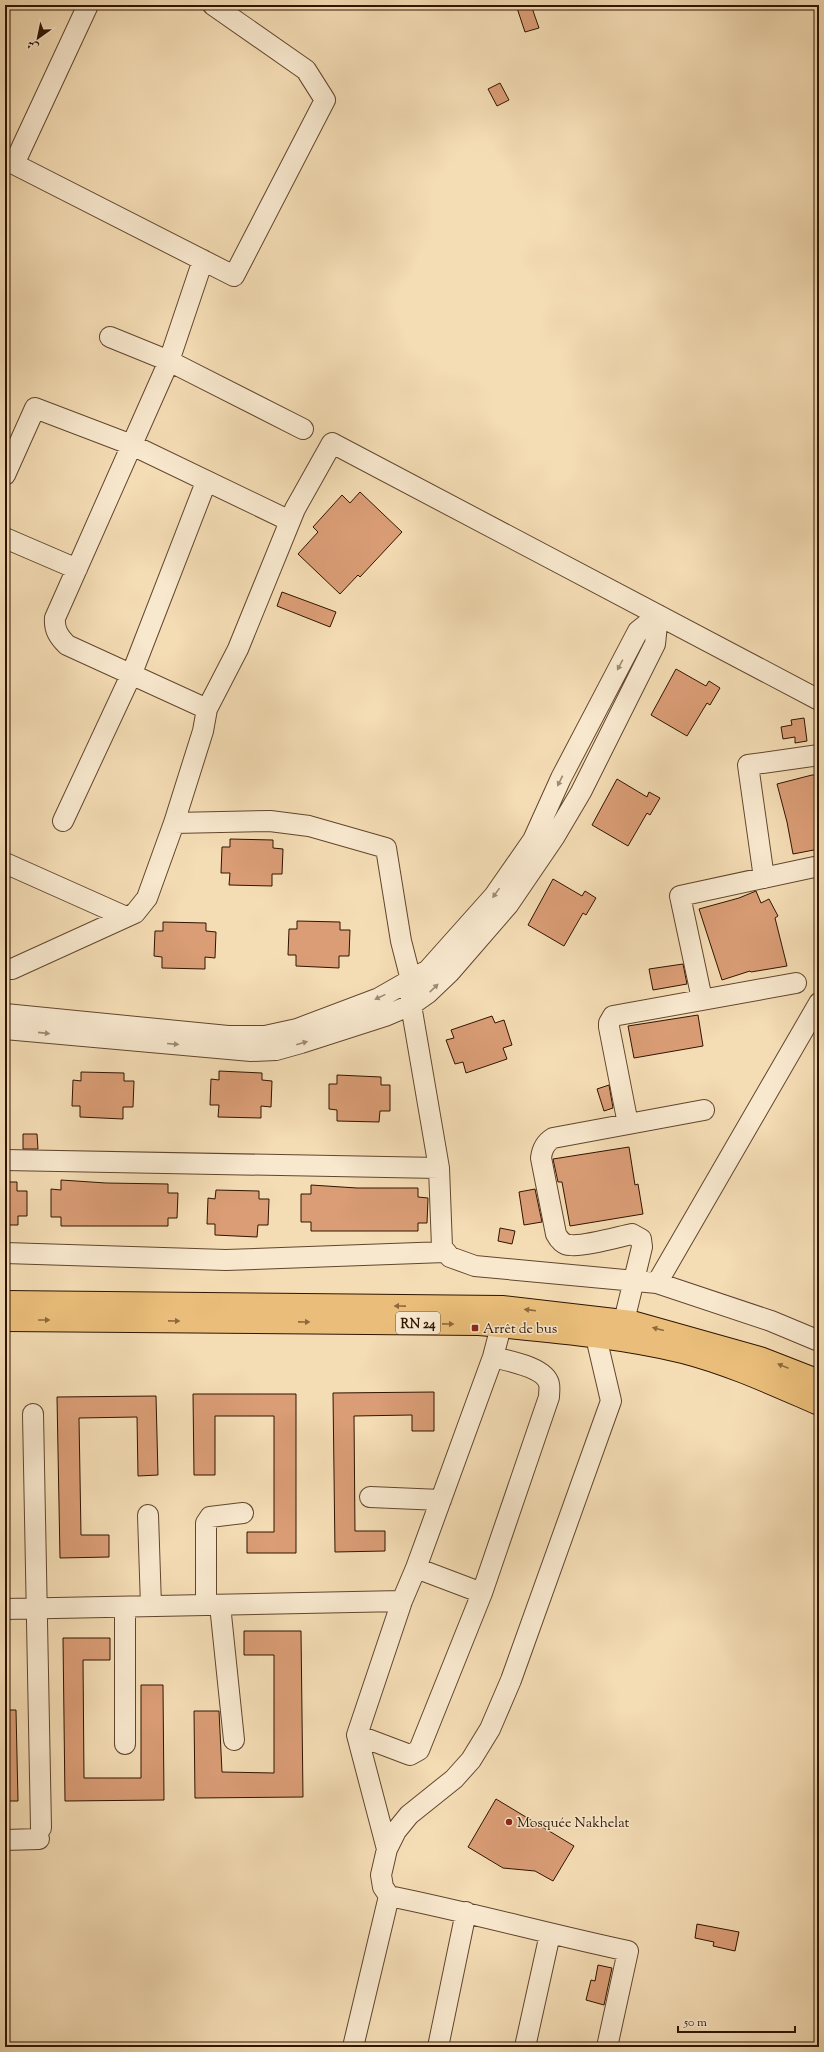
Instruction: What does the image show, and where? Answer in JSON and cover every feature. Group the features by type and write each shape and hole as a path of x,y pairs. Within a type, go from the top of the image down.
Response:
{"highway":[{"name":"RN 24","path":"5,1302 502,1307 624,1321 760,1358 819,1381"},
{"name":"RN 24","path":"5,1320 479,1324 501,1326 626,1340 684,1353 753,1375 819,1404"}],"street":[{"path":"88,5 14,164 234,276 326,100 306,70 213,5"},
{"path":"203,260 169,361 55,618 54,626 59,638 67,645 207,708"},
{"path":"110,337 169,361 303,428"},
{"path":"5,475 35,408 132,445 206,482 290,521"},
{"path":"7,972 135,913 147,898 174,823 203,731 207,708 238,649 290,521 332,443 819,700"},
{"path":"63,821 132,673 206,482"},
{"path":"5,538 77,569"},
{"path":"5,1014 228,1036 266,1036 297,1028 379,998 428,970 494,896 528,846 561,778 638,631 658,615"},
{"path":"5,1029 251,1051 276,1050 302,1043 411,1006 428,993 450,972 508,905 555,836 581,792 656,644 658,615"},
{"path":"764,878 748,765 819,756"},
{"path":"174,823 270,821 309,826 386,848 401,941 411,980 411,1006 439,1168 442,1247 445,1252 460,1262 475,1266 657,1283 771,1321 819,1340"},
{"path":"5,863 126,917"},
{"path":"702,1000 680,896 819,866"},
{"path":"628,1124 609,1027 611,1019 617,1014 796,983"},
{"path":"657,1283 819,1003"},
{"path":"624,1321 642,1243 635,1234 575,1245 565,1244 558,1238 541,1158 544,1146 553,1138 704,1110"},
{"path":"5,1160 439,1168"},
{"path":"5,1253 226,1260 445,1252"},
{"path":"387,1849 357,1735 402,1601 416,1568 493,1357 501,1326"},
{"path":"596,1337 611,1401 511,1680 490,1729 471,1760 454,1779 409,1815 396,1831 387,1849 381,1876 383,1887 389,1896 466,1912 550,1934 628,1951 607,2047"},
{"path":"357,1735 410,1755 419,1750 482,1593 549,1397 549,1384 544,1375 535,1369 493,1357"},
{"path":"5,1840 40,1834 33,1414"},
{"path":"370,1497 441,1500"},
{"path":"234,1740 213,1605 206,1523 210,1516 243,1513"},
{"path":"148,1515 151,1606"},
{"path":"416,1568 482,1593"},
{"path":"5,1608 402,1601"},
{"path":"125,1607 125,1744"},
{"path":"353,2047 389,1896"},
{"path":"444,2046 466,1912"},
{"path":"525,2047 550,1934"}],"building":[{"path":"516,5 531,5 539,28 525,32"},
{"path":"500,83 509,100 497,106 488,89"},
{"path":"360,492 402,532 360,577 358,575 340,594 298,554 318,532 313,527 342,495 350,503"},
{"path":"282,592 336,612 330,627 277,606"},
{"path":"676,669 706,686 709,681 720,688 710,705 707,703 687,736 651,715"},
{"path":"804,718 807,741 795,743 795,737 783,739 781,727 792,725 791,720"},
{"path":"812,775 819,775 819,849 793,854 787,822 777,784"},
{"path":"617,779 647,797 649,792 660,798 650,815 647,813 628,846 592,825"},
{"path":"230,839 273,840 273,848 283,849 282,874 272,874 272,886 229,885 230,873 221,873 222,847 230,847"},
{"path":"553,879 582,896 585,891 596,898 586,915 583,913 564,946 528,925"},
{"path":"756,891 761,903 769,899 778,916 775,918 787,966 750,971 722,980 699,909 739,898"},
{"path":"297,921 340,922 340,930 350,930 349,956 339,956 339,968 296,966 296,955 288,955 289,929 297,929"},
{"path":"163,922 206,923 206,931 216,932 215,958 205,957 205,969 162,968 162,957 154,956 155,931 163,931"},
{"path":"683,964 687,984 653,990 649,969"},
{"path":"698,1015 703,1046 634,1058 628,1026"},
{"path":"492,1016 495,1023 504,1020 512,1045 503,1048 507,1059 466,1073 463,1062 455,1064 446,1040 454,1038 451,1030"},
{"path":"219,1071 262,1073 262,1080 272,1081 271,1107 261,1106 261,1118 218,1117 219,1105 210,1105 211,1079 219,1080"},
{"path":"81,1072 124,1073 124,1081 134,1081 133,1107 123,1107 123,1119 80,1117 80,1106 72,1106 73,1080 81,1081"},
{"path":"337,1075 381,1077 381,1085 390,1085 390,1111 380,1111 379,1122 337,1121 337,1110 329,1109 329,1084 337,1084"},
{"path":"609,1085 613,1108 604,1111 597,1089"},
{"path":"23,1134 37,1134 38,1149 23,1149"},
{"path":"629,1147 635,1185 638,1184 643,1214 570,1226 562,1182 558,1182 553,1159"},
{"path":"61,1180 106,1183 168,1184 168,1193 178,1193 177,1218 168,1218 168,1226 61,1226 61,1217 51,1217 51,1189 61,1190"},
{"path":"5,1182 17,1182 17,1191 27,1191 27,1216 18,1216 18,1225 5,1225"},
{"path":"311,1185 357,1188 418,1188 418,1197 428,1198 427,1223 418,1223 418,1231 311,1231 311,1222 301,1222 301,1194 311,1194"},
{"path":"535,1189 542,1222 524,1225 519,1192"},
{"path":"216,1190 259,1191 259,1199 269,1199 268,1225 258,1225 257,1237 215,1235 215,1224 207,1224 208,1198 215,1199"},
{"path":"500,1228 515,1231 512,1244 498,1241"},
{"path":"434,1392 434,1431 412,1431 412,1415 354,1416 355,1531 385,1531 385,1551 335,1552 333,1393"},
{"path":"193,1394 296,1394 296,1553 247,1553 247,1532 274,1532 274,1416 215,1416 215,1475 194,1475"},
{"path":"156,1396 158,1475 138,1476 137,1417 79,1418 81,1535 109,1535 109,1557 60,1558 57,1397"},
{"path":"244,1631 301,1631 303,1797 195,1798 194,1711 219,1711 222,1772 274,1773 274,1655 244,1655"},
{"path":"63,1638 110,1638 110,1660 83,1660 84,1778 141,1778 141,1685 163,1685 164,1800 65,1801"},
{"path":"5,1710 16,1710 18,1801 5,1801"},
{"name":"Mosquée Nakhelat","path":"496,1799 574,1846 553,1881 535,1871 503,1868 468,1847"},
{"path":"697,1924 739,1932 735,1951 713,1946 714,1942 695,1938"},
{"path":"598,1965 612,1968 604,2005 586,2000 591,1980 595,1981"}],"place":[{"name":"Arrêt de bus","path":"475,1328"},
{"name":"Mosquée Nakhelat","path":"509,1822"}]}
